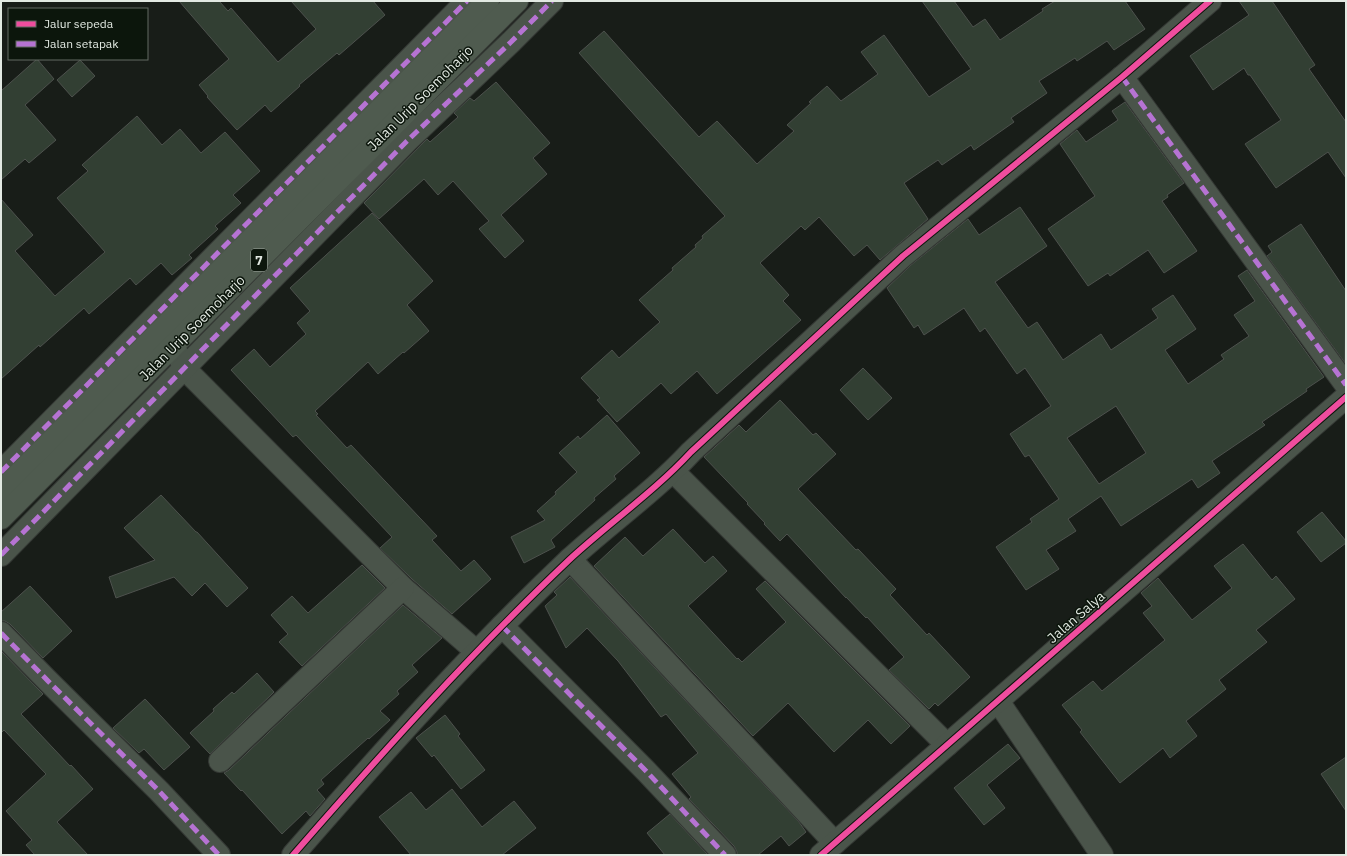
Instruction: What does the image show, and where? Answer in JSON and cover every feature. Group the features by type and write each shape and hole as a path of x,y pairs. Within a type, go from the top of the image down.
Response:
{"highway":[{"name":"Jalan Urip Soemoharjo","path":"1,492 488,1"},
{"name":"Jalan Urip Soemoharjo","path":"1,518 517,1"}],"street":[{"path":"1,472 467,1"},
{"path":"1,554 407,141 552,1"},
{"path":"292,855 353,786 477,652 570,559 673,471 691,452 903,256 1122,77 1210,1"},
{"path":"1122,77 1346,385"},
{"path":"174,346 184,368 403,588 477,652"},
{"name":"Jalan Salya","path":"828,849 1346,398"},
{"path":"673,471 947,745"},
{"path":"570,559 828,849"},
{"path":"220,761 403,588"},
{"path":"502,626 725,855"},
{"path":"1,633 53,687 159,791 219,855"},
{"path":"998,701 1102,855"}],"building":[{"path":"179,1 219,1 228,11 231,8 278,62 316,29 291,1 373,1 385,15 339,55 337,53 299,85 300,86 271,112 265,105 237,130 207,97 208,96 199,85 229,59"},
{"path":"922,1 954,1 973,27 985,19 1000,40 1043,11 1042,9 1055,1 1125,1 1145,29 1114,50 1107,41 1077,61 1075,58 1039,81 1047,93 1011,118 1014,122 974,150 971,145 942,165 938,160 904,183 928,219 880,260 867,245 854,256 819,217 805,230 801,226 760,263 789,295 783,301 801,320 717,394 697,371 671,394 661,383 617,422 597,400 600,398 581,378 612,350 619,358 660,322 639,300 673,270 672,268 696,247 695,245 703,238 702,236 725,216 579,53 604,31 699,137 717,121 757,164 794,131 787,125 827,86 841,101 878,74 861,52 884,35 929,97 971,69"},
{"path":"1239,1 1272,1 1315,65 1309,69 1346,122 1346,178 1328,152 1276,188 1245,144 1281,120 1244,68 1213,90 1190,56 1249,15"},
{"path":"36,60 38,60 54,79 25,105 56,140 29,163 25,159 1,180 1,91"},
{"path":"80,60 95,76 72,97 57,80"},
{"path":"496,82 550,143 533,158 547,174 501,215 524,241 505,258 479,229 489,221 453,181 438,195 424,179 379,219 364,203 427,139 430,142 458,117 454,113 470,98 474,101"},
{"path":"1125,102 1184,183 1167,195 1168,197 1162,201 1197,251 1164,273 1148,250 1110,276 1108,273 1088,286 1048,229 1095,196 1060,144 1077,130 1086,142 1118,120 1112,111"},
{"path":"137,116 162,145 180,129 201,153 225,132 260,171 233,195 241,203 215,226 218,229 189,255 192,258 172,275 161,263 136,285 130,278 89,314 84,308 1,379 1,199 33,235 15,251 55,296 105,252 57,198 88,171 82,165"},
{"path":"1020,207 1047,246 995,282 1028,328 1037,322 1063,360 1101,334 1111,350 1158,318 1152,309 1173,295 1196,329 1165,350 1188,384 1224,359 1221,355 1249,336 1234,315 1255,301 1238,276 1247,270 1324,377 1306,389 1307,391 1262,422 1265,425 1212,461 1220,473 1198,488 1192,479 1121,526 1101,496 1068,519 1076,531 1046,550 1059,569 1026,590 996,547 1032,522 1030,519 1059,499 1029,455 1025,457 1010,434 1051,406 1025,368 1017,374 985,328 980,332 964,308 924,335 918,325 914,328 887,288 911,265 968,219 979,235","holes":["1116,406 1146,453 1099,484 1067,438"]},
{"path":"372,213 433,281 407,305 429,331 378,374 368,362 315,411 318,414 316,415 347,448 351,445 437,536 432,540 461,571 474,560 491,579 452,614 412,579 380,548 392,537 296,435 293,437 231,370 254,349 270,367 306,334 297,323 310,311 290,288"},
{"path":"1301,224 1346,291 1345,363 1267,256 1272,252 1268,246"},
{"path":"863,368 892,398 868,420 840,390"},
{"path":"780,400 813,435 816,433 836,454 798,489 856,550 858,549 896,589 890,595 927,635 929,633 970,677 938,706 935,703 929,709 889,670 904,657 867,617 866,618 846,598 787,534 780,541 747,504 748,503 704,457 739,425 746,432"},
{"path":"607,415 640,453 614,476 616,479 594,498 595,500 551,540 555,547 524,563 511,537 545,520 537,511 577,472 559,453 578,436 580,439"},
{"path":"161,495 248,588 227,607 205,583 192,596 174,577 116,598 109,577 155,560 124,528"},
{"path":"1322,512 1346,541 1346,543 1321,562 1297,532"},
{"path":"673,529 705,563 713,556 727,571 688,606 737,659 738,658 742,662 786,622 756,589 765,581 910,726 891,744 868,720 834,752 788,703 753,736 594,566 625,537 643,556"},
{"path":"1243,544 1272,580 1276,576 1295,599 1256,630 1267,642 1219,680 1226,689 1186,721 1197,736 1170,758 1163,748 1120,783 1080,732 1082,730 1062,705 1093,681 1102,691 1165,640 1143,613 1152,606 1141,593 1158,578 1192,620 1232,588 1214,566"},
{"path":"362,565 385,588 302,666 279,642 288,634 271,615 292,596 308,613"},
{"path":"570,577 799,822 806,832 789,846 781,836 758,855 737,855 734,846 689,799 691,797 672,774 698,753 666,714 661,717 618,661 587,628 566,648 545,606 557,595 554,592"},
{"path":"30,586 72,631 43,658 10,624 5,621 1,621 1,612"},
{"path":"403,605 442,638 412,665 418,672 397,691 399,694 380,711 390,720 321,780 324,784 317,790 325,799 310,816 306,811 282,834 242,790 241,791 224,773 229,770"},
{"path":"1,651 43,694 21,714 93,789 57,822 88,855 35,855 26,845 32,840 6,811 46,774 4,730 1,733"},
{"path":"257,673 274,692 210,754 190,733 214,711 213,709 232,692 234,694"},
{"path":"145,699 190,747 164,770 144,749 139,753 113,728"},
{"path":"445,715 460,734 458,736 485,770 461,789 434,755 432,757 416,738"},
{"path":"1008,744 1020,758 987,785 1005,808 984,825 954,788"},
{"path":"1346,757 1346,811 1321,774"},
{"path":"452,789 482,827 514,801 536,828 502,855 411,855 379,817 411,792 426,810"},
{"path":"670,814 708,855 665,855 647,833"}],"marked path":[{"path":"1,472 467,1"},
{"path":"1,555 407,141 552,1"},
{"path":"1122,77 1346,385"},
{"path":"502,626 646,771 725,855"},
{"path":"1,633 159,791 219,855"}],"cycle path":[{"path":"293,855 427,704 497,631 584,546 662,481 691,452 903,256 1122,77 1210,1"},
{"path":"821,855 1346,397"}]}
